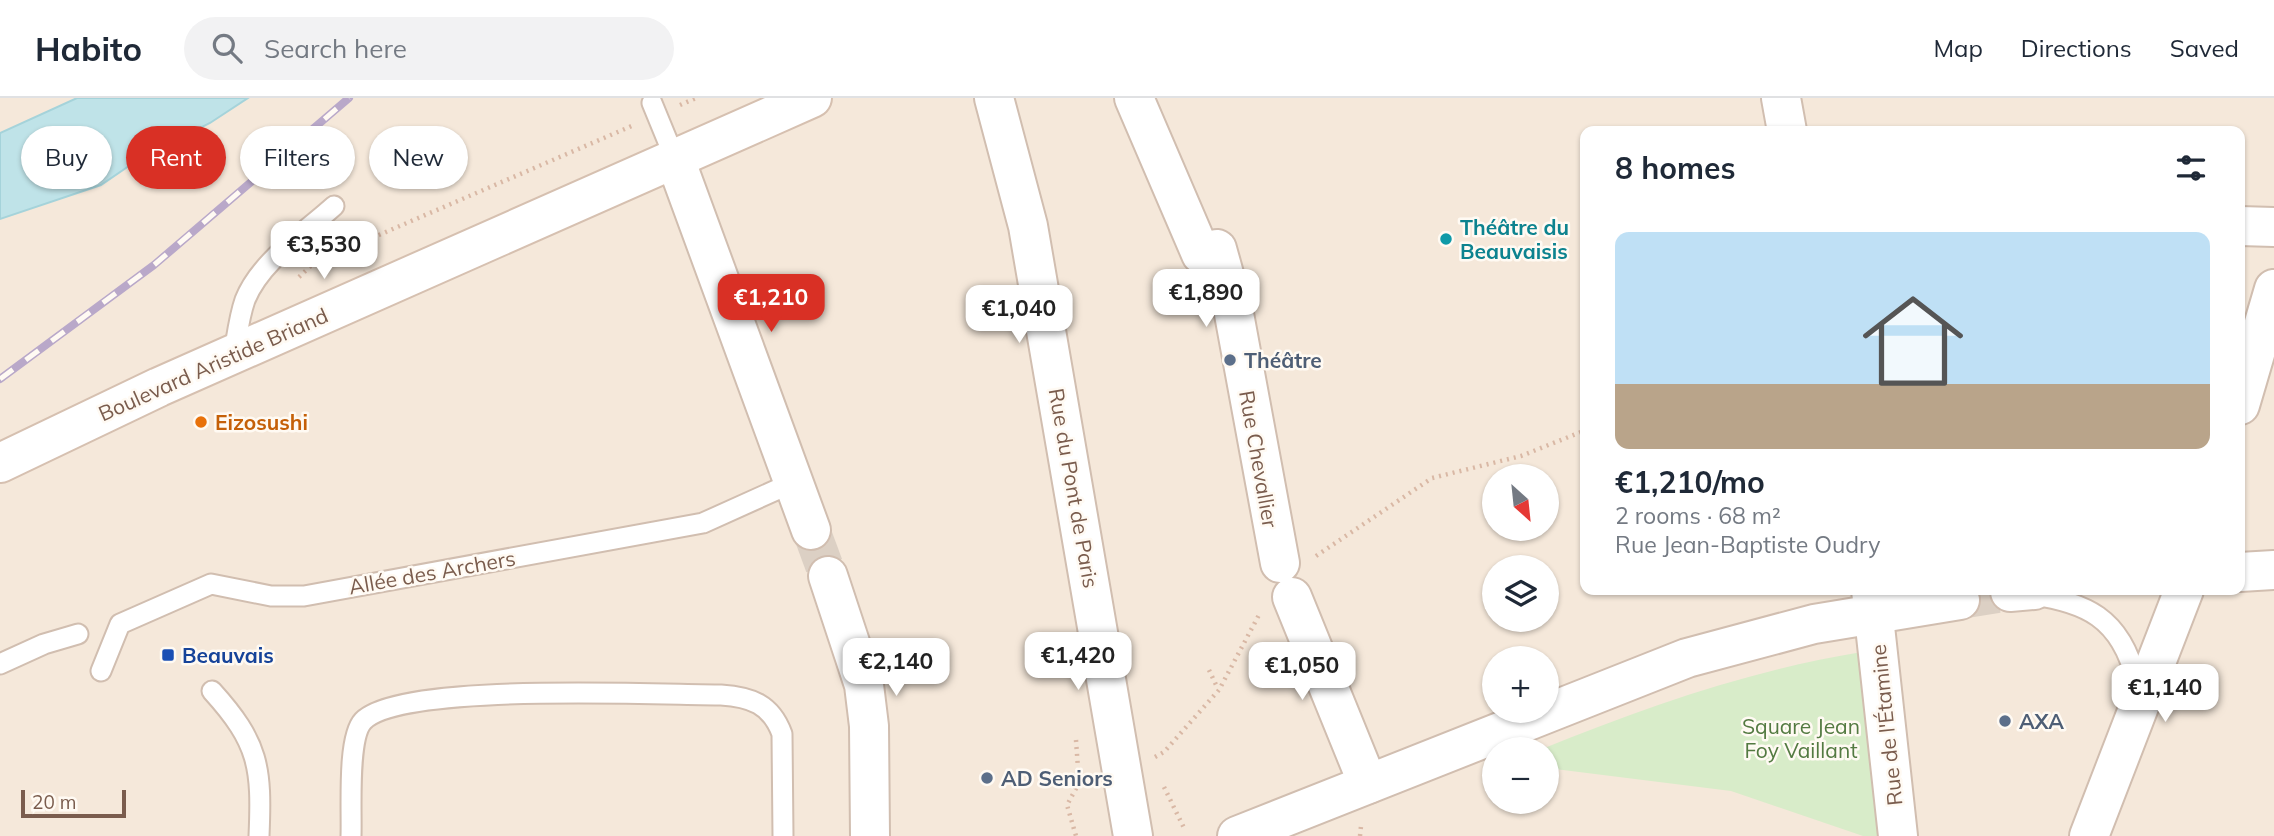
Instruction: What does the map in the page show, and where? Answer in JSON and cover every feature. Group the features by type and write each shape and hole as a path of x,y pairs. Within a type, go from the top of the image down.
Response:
{"street":[{"name":"Boulevard Aristide Briand","path":"0,463 234,354 812,98"},
{"name":"Rue du Pont de Paris","path":"994,98 1030,239 1133,836"},
{"name":"Rue Chevallier","path":"1134,98 1201,254 1217,249 1232,303 1286,580 1368,784"},
{"path":"1781,98 1786,126"},
{"path":"675,159 811,530"},
{"path":"2245,226 2274,227"},
{"path":"2245,388 2274,289"},
{"path":"2245,572 2274,570"},
{"path":"828,576 864,685 869,726 870,836"},
{"path":"2089,836 2180,595"},
{"path":"1237,836 1687,658 1814,624 1873,601 1960,600"},
{"name":"Rue de l'Étamine","path":"1873,601 1898,836"}],"lane":[{"path":"654,109 675,159"},
{"path":"234,354 240,317 251,287 281,253 334,206"},
{"name":"Allée des Archers","path":"101,671 120,624 211,584 271,596 304,596 703,523 794,482"},
{"path":"2043,595 2091,611 2118,636 2128,653 2136,680"},
{"path":"2073,836 2155,631 2179,595"},
{"path":"0,664 44,644 78,634"},
{"path":"212,691 237,719 254,751 259,772 259,836"},
{"path":"351,836 353,767 357,732 364,720 378,712 414,703 471,696 570,694 746,697 758,702 776,719 784,749 783,836"}],"path":[{"path":"297,279 314,262 654,109 695,98"},
{"path":"1432,478 1521,456 1580,432"},
{"path":"1209,670 1219,690"},
{"path":"1076,836 1067,805 1079,783"}],"shaded area":[{"path":"0,98 2274,98 2274,836 0,836"}],"green space":[{"name":"Square Jean Foy Vaillant","path":"1862,652 1885,836 1863,836 1731,791 1559,770 1559,742 1699,692 1820,660"}],"water":[{"path":"77,98 248,98 204,126 126,126 126,168 112,177 112,126 21,126 21,189 89,189 0,219 0,133"}],"tunnel":[{"path":"811,530 828,576"},
{"path":"1960,600 1991,595"}],"railway":[{"path":"0,379 154,265 349,98"}],"place":[{"name":"Théâtre du Beauvaisis","path":"1446,239"},
{"name":"Théâtre","path":"1230,360"},
{"name":"Eizosushi","path":"201,422"},
{"name":"Beauvais","path":"168,655"},
{"name":"AXA","path":"2005,721"},
{"name":"AD Seniors","path":"987,778"}]}
